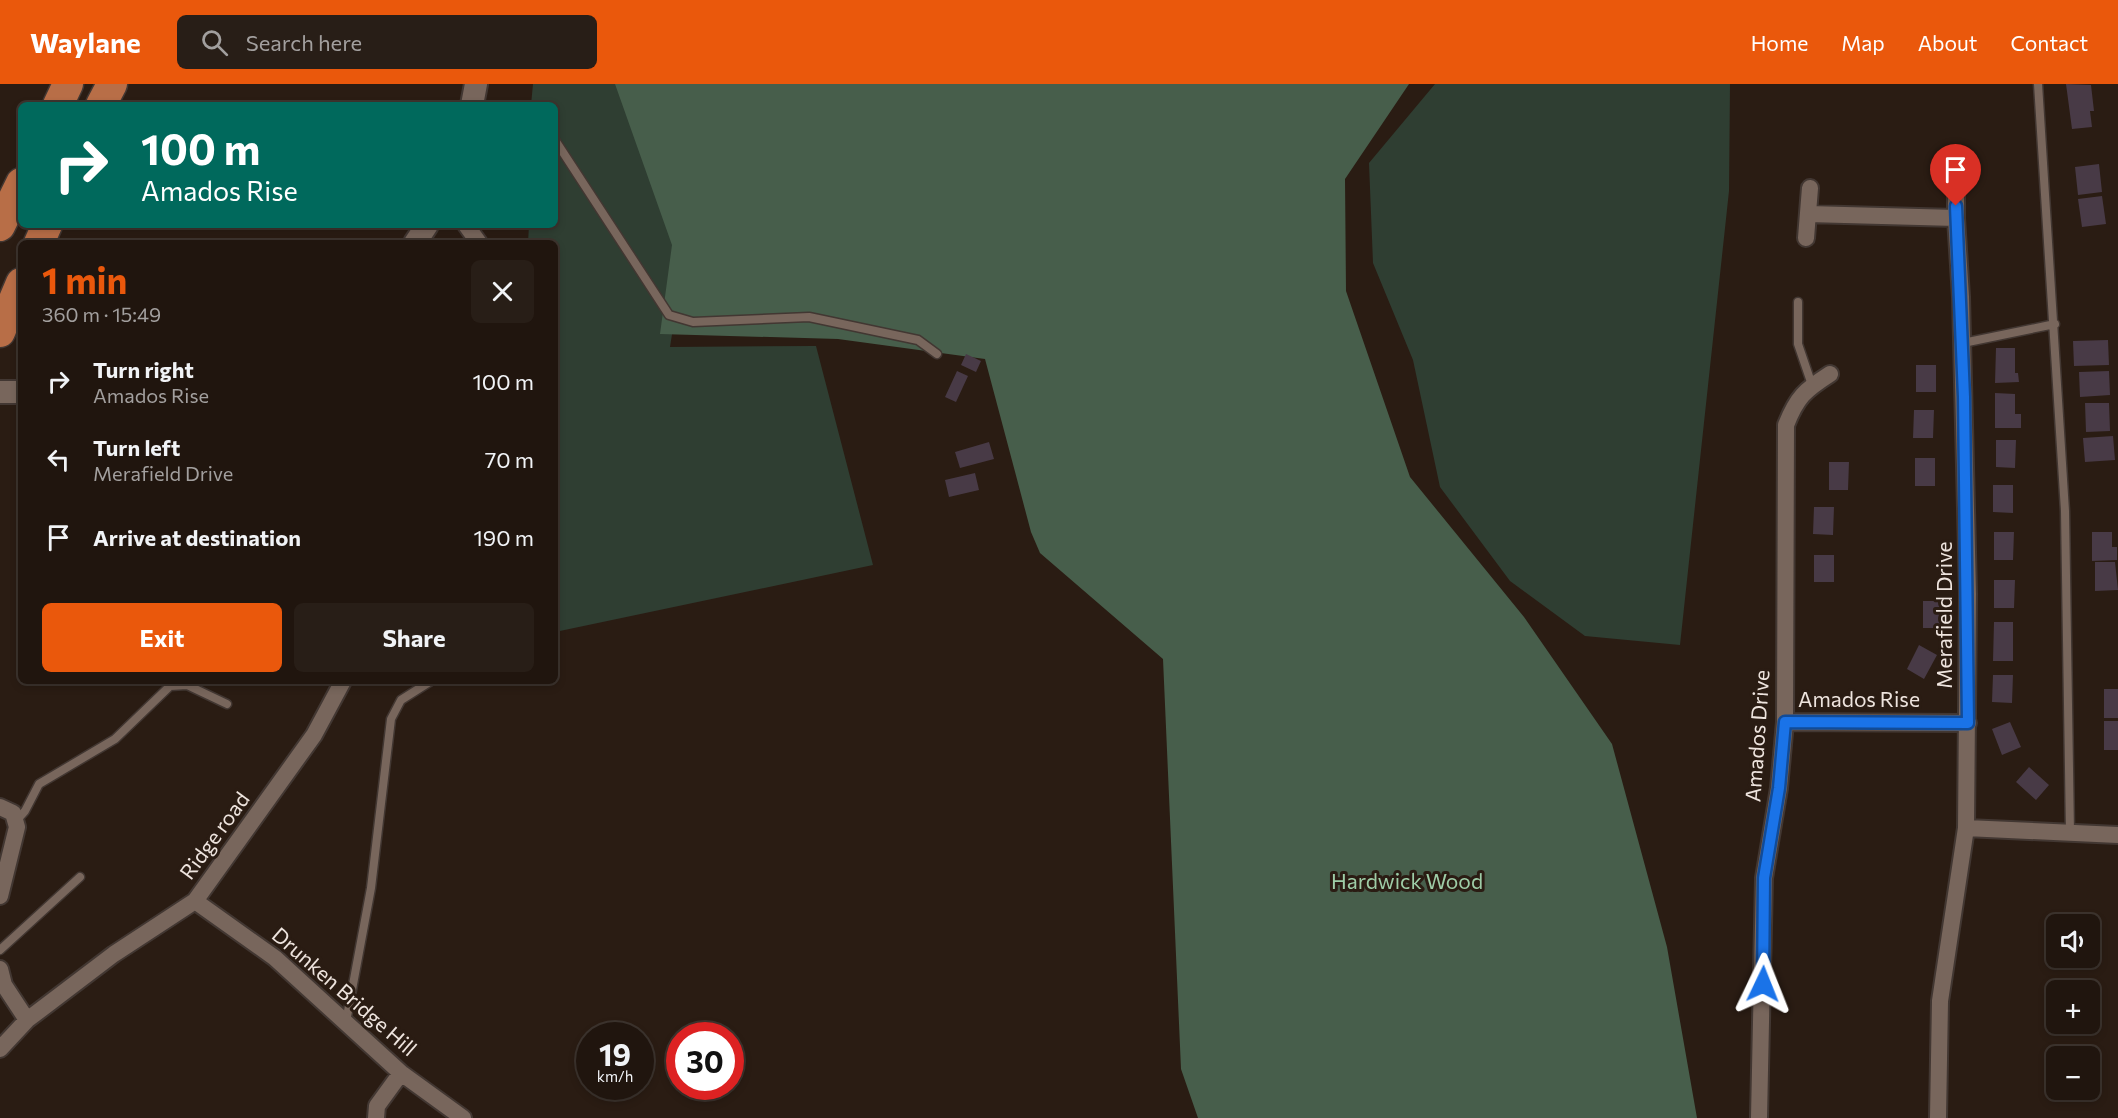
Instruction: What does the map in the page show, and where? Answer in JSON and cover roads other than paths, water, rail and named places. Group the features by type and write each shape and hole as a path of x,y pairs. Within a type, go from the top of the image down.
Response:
{"highway":[{"path":"59,102 68,84"},
{"path":"103,102 112,84"},
{"path":"0,226 18,189"},
{"path":"0,332 18,290"}],"street":[{"path":"473,102 476,84"},
{"path":"1806,238 1810,188"},
{"name":"Merafield Drive","path":"1938,1118 1940,1001 1966,828 1968,723 1963,343 1956,194"},
{"path":"1808,214 1956,218"},
{"name":"Amados Drive","path":"1760,1118 1764,878 1779,788 1785,722 1786,425 1795,401 1830,374"},
{"path":"0,392 18,392"},
{"name":"Ridge road","path":"0,1049 27,1020 114,954 195,901 314,735 341,684"},
{"name":"Amados Rise","path":"1785,722 1968,723"},
{"path":"0,807 13,813 17,827 15,843 0,896"},
{"path":"1966,828 2118,835"},
{"name":"Drunken Bridge Hill","path":"195,901 274,958 401,1073 463,1118"},
{"path":"0,969 4,985 27,1020"},
{"path":"376,1118 377,1106 401,1073"}],"lane":[{"path":"2038,84 2055,324 2065,511 2070,833"},
{"path":"558,145 669,315 693,322 809,317 918,340 937,354"},
{"path":"1798,302 1798,344 1812,386"},
{"path":"1963,343 2055,324"},
{"path":"345,1022 371,888 391,719 401,700 426,684"},
{"path":"15,821 25,811 39,784 115,739 170,686 187,685 227,704"},
{"path":"0,950 80,877"}],"park label":[{"name":"Hardwick Wood","path":"1407,882"}]}
